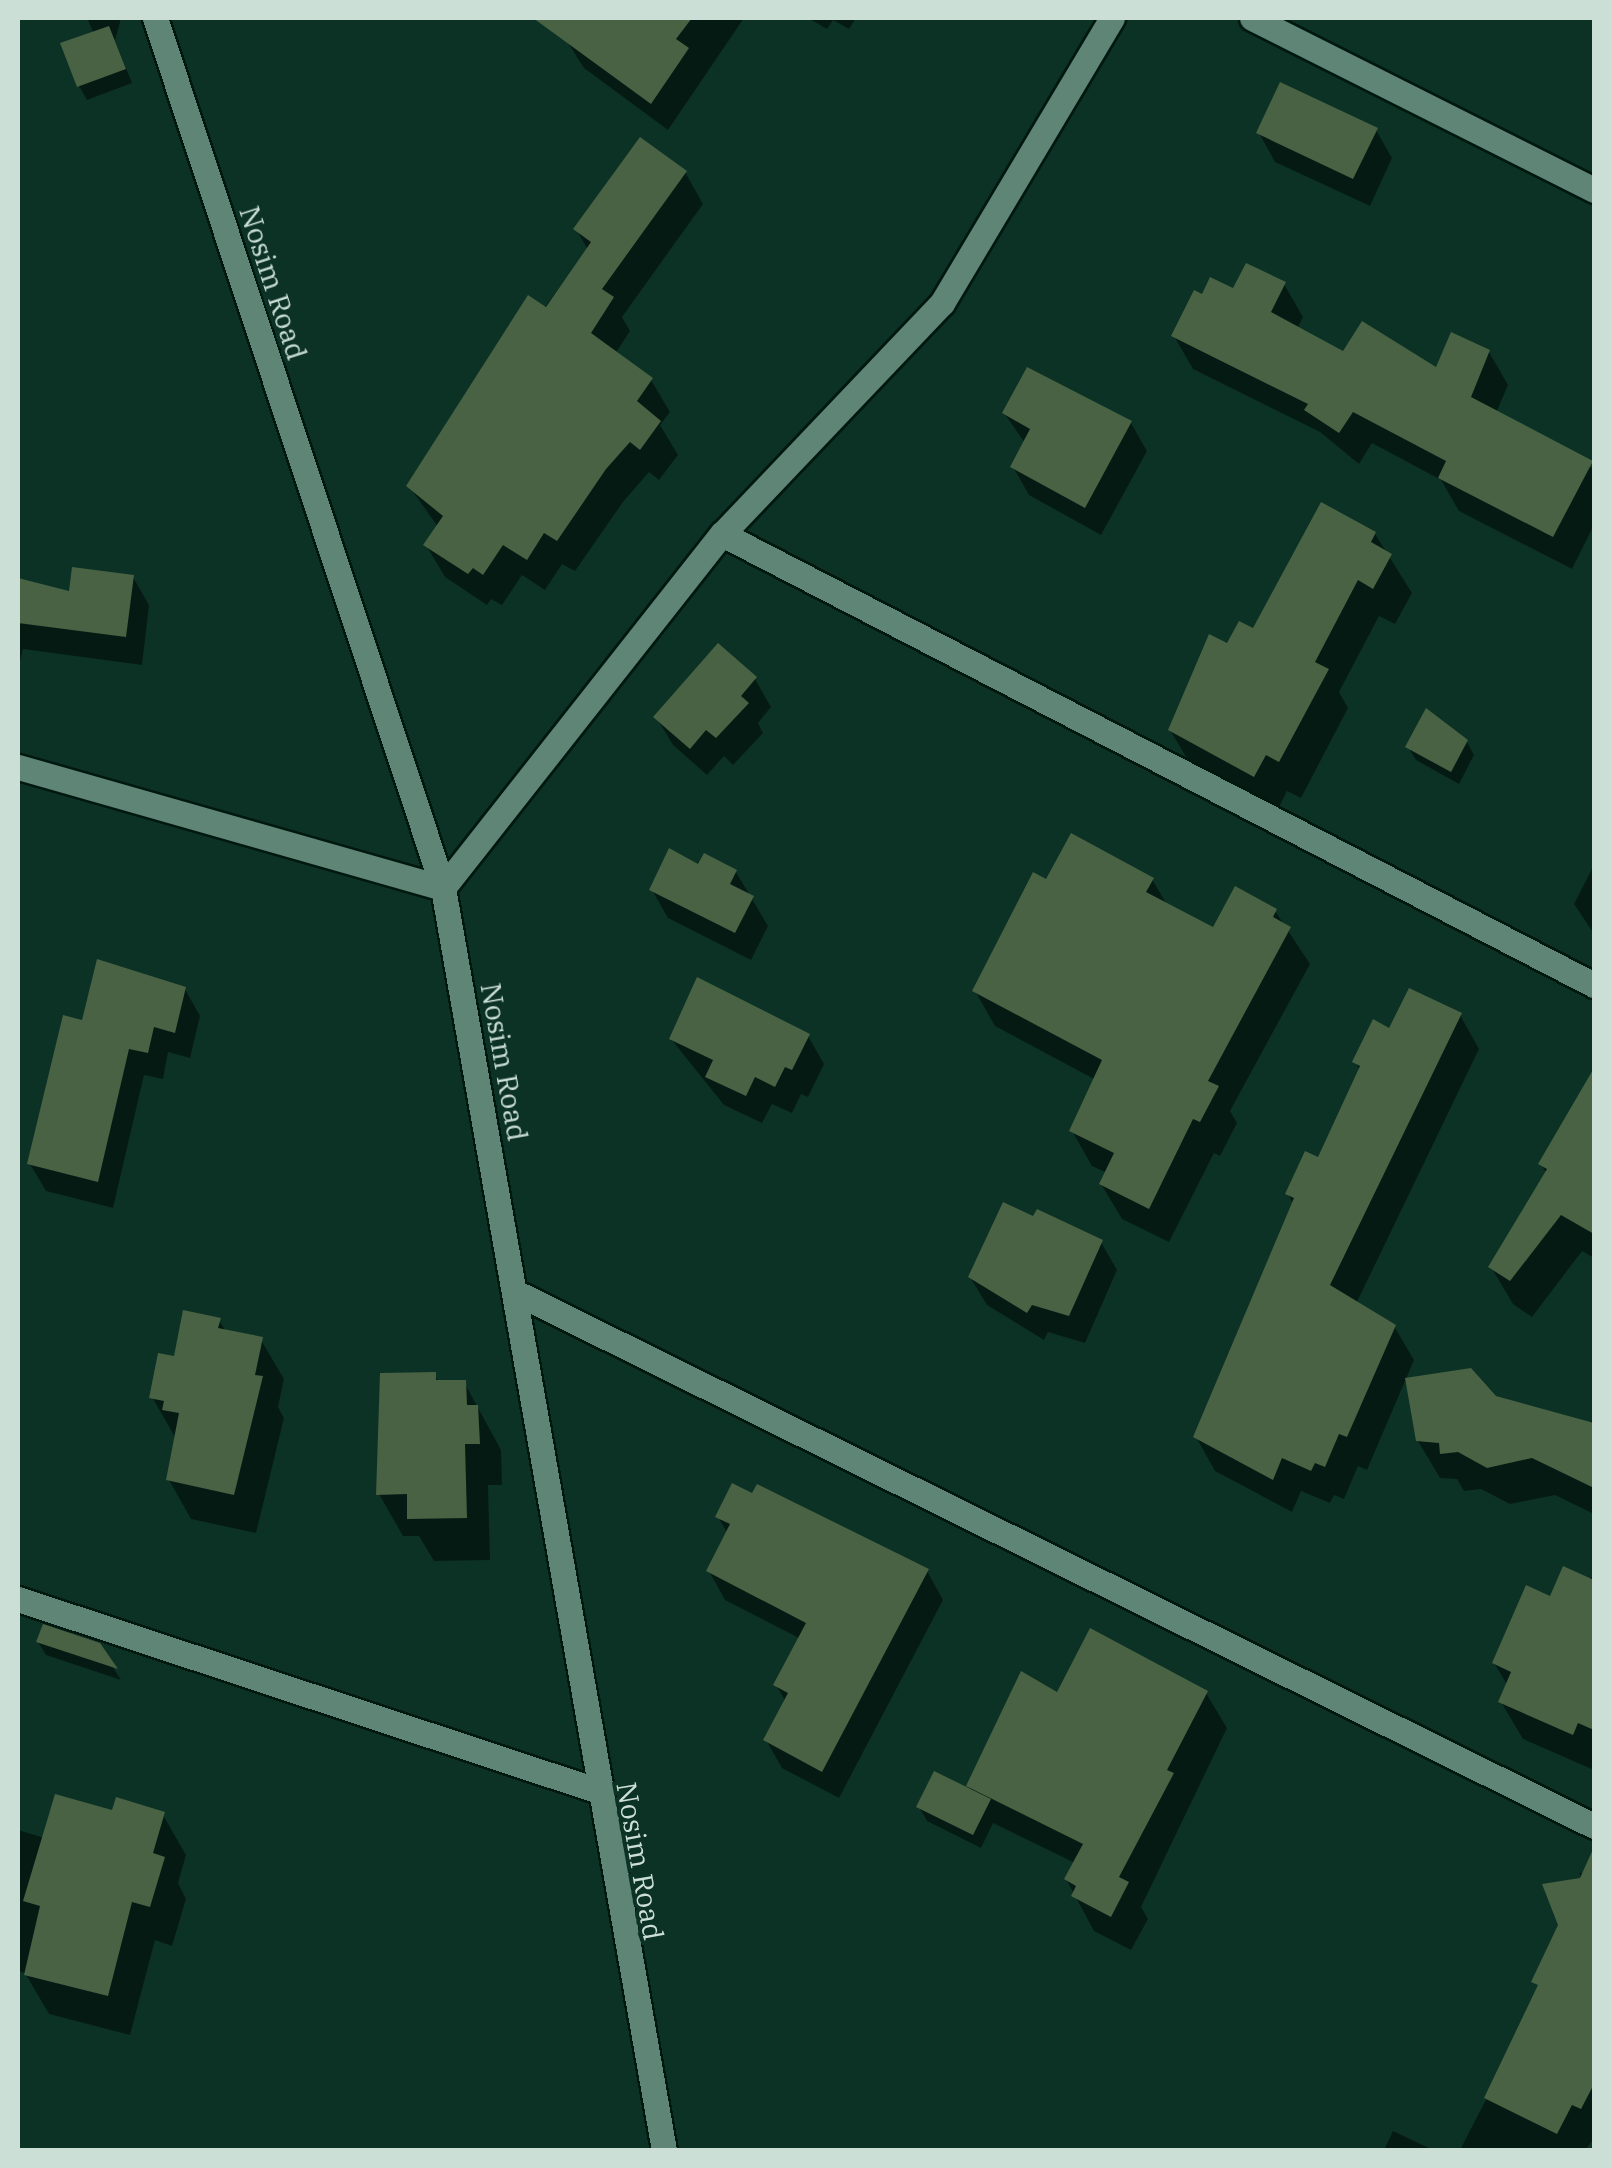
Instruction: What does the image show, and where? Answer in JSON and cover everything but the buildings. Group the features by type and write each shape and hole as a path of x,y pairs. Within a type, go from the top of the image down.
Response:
{"street":[{"name":"Nosim Road","path":"154,18 443,888 515,1292 596,1790 664,2150"},
{"path":"18,767 443,888 722,534 942,303 1112,18"},
{"path":"1252,18 1594,190"},
{"path":"722,534 1594,986"},
{"path":"515,1292 1594,1826"},
{"path":"18,1599 596,1790"}]}
